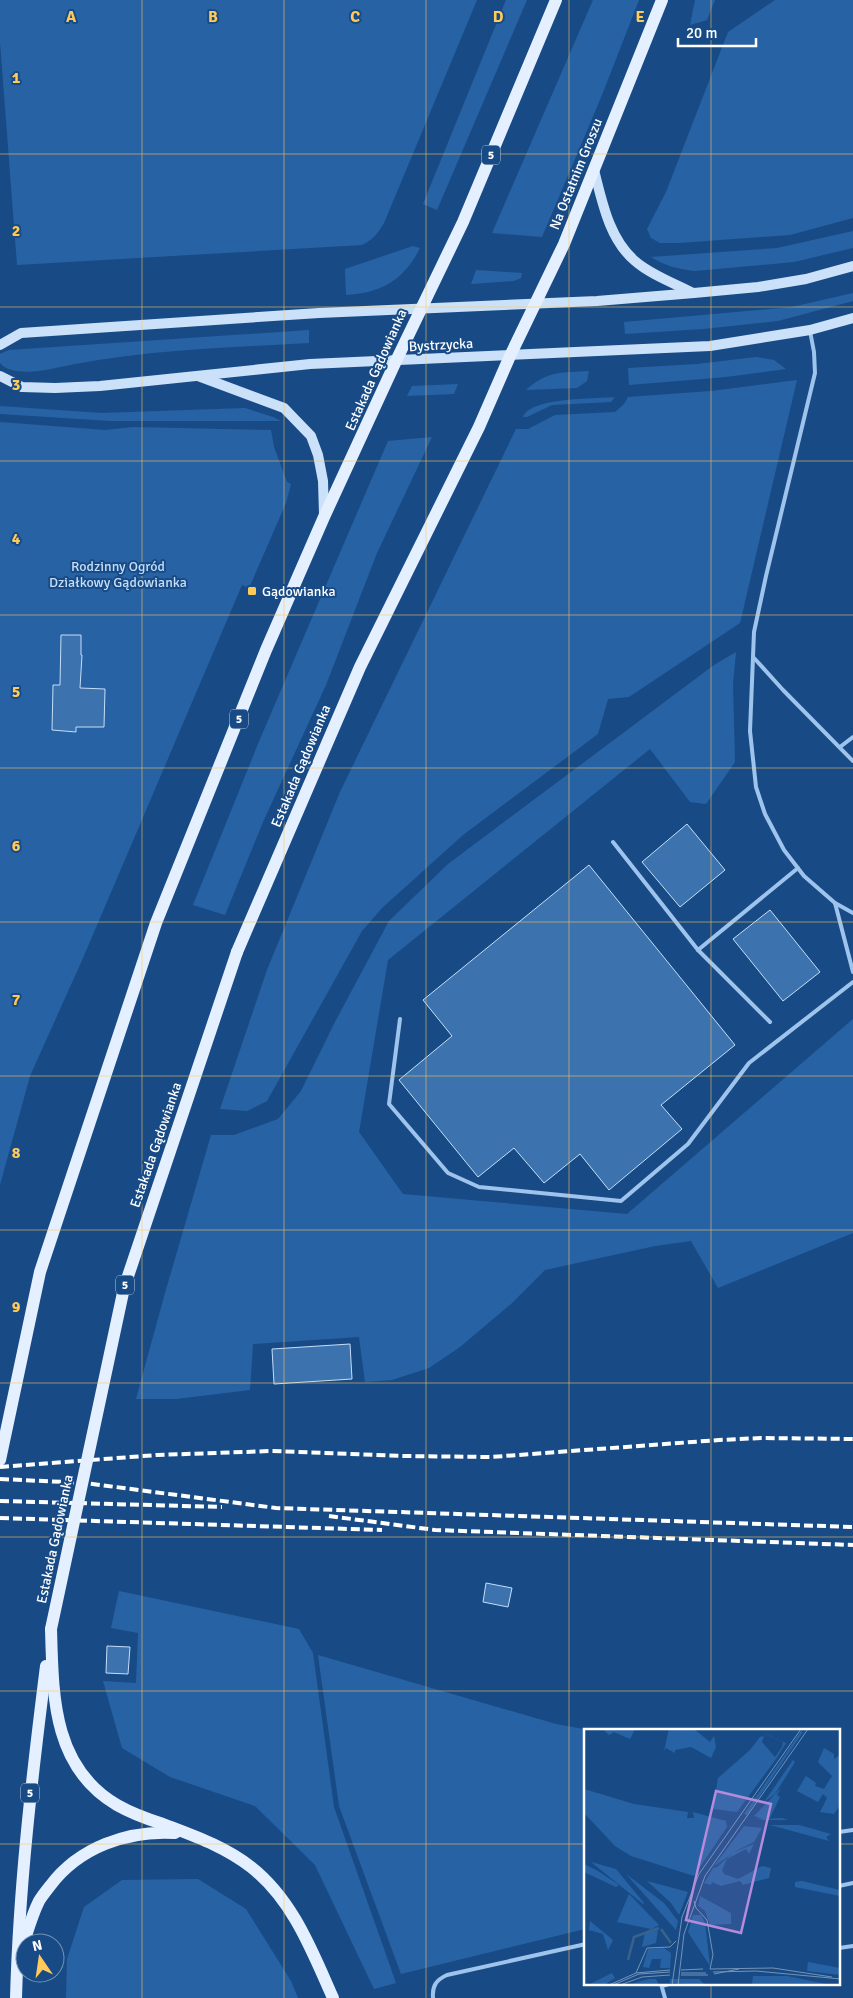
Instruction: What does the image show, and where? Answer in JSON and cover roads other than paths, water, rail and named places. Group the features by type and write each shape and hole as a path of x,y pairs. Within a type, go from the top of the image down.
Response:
{"main road":[{"name":"5","path":"421,308 463,222 556,0"},
{"name":"Na Ostatnim Groszu","path":"510,356 562,249 662,0"},
{"name":"Estakada Gądowianka","path":"0,1460 40,1272 156,923 266,650 324,517 421,308"},
{"name":"Estakada Gądowianka","path":"19,1933 27,1823 51,1629 124,1288 237,952 360,667 479,427 510,356"},
{"path":"51,1629 53,1690 56,1714 64,1740 82,1774 116,1804 135,1814 215,1844 253,1869 274,1889 290,1910 302,1930 333,1998"},
{"path":"27,1933 39,1900 55,1879 78,1858 102,1845 129,1837 162,1832 190,1834"},
{"name":"Estakada Gądowianka","path":"16,1983 16,1998"}],"street":[{"path":"594,170 609,222 626,252 635,262 694,294"},
{"path":"0,345 22,333 319,313 694,294 806,280 853,266"},
{"name":"Bystrzycka","path":"0,376 22,387 55,388 100,386 310,364 710,346 810,330 853,318"},
{"path":"195,375 284,408 310,436 318,455 323,481 324,517"}],"lane":[{"path":"810,330 815,372 754,632 750,731 756,787 776,836 798,868 835,903 853,913"},
{"path":"754,658 853,761"},
{"path":"840,747 853,737"},
{"path":"613,842 698,950 770,1022"},
{"path":"698,950 798,868"},
{"path":"835,903 853,972"},
{"path":"400,1020 389,1104 448,1173 479,1187 622,1201 688,1144 749,1063 853,982"},
{"path":"840,1832 853,1830"},
{"path":"840,1886 853,1883"},
{"path":"433,1998 434,1985 438,1979 446,1974 584,1944"},
{"path":"840,1948 853,1946"},
{"path":"661,1986 665,1998"}],"railway":[{"path":"0,1467 157,1455 272,1451 491,1457 719,1440 761,1438 853,1439"},
{"path":"0,1479 85,1483 276,1508 853,1527"},
{"path":"0,1501 222,1507"},
{"path":"329,1516 435,1530 853,1545"},
{"path":"0,1518 382,1530"}],"place":[{"name":"Gądowianka","path":"252,591"}],"park label":[{"name":"Rodzinny Ogród Działkowy Gądowianka","path":"118,574"}]}
